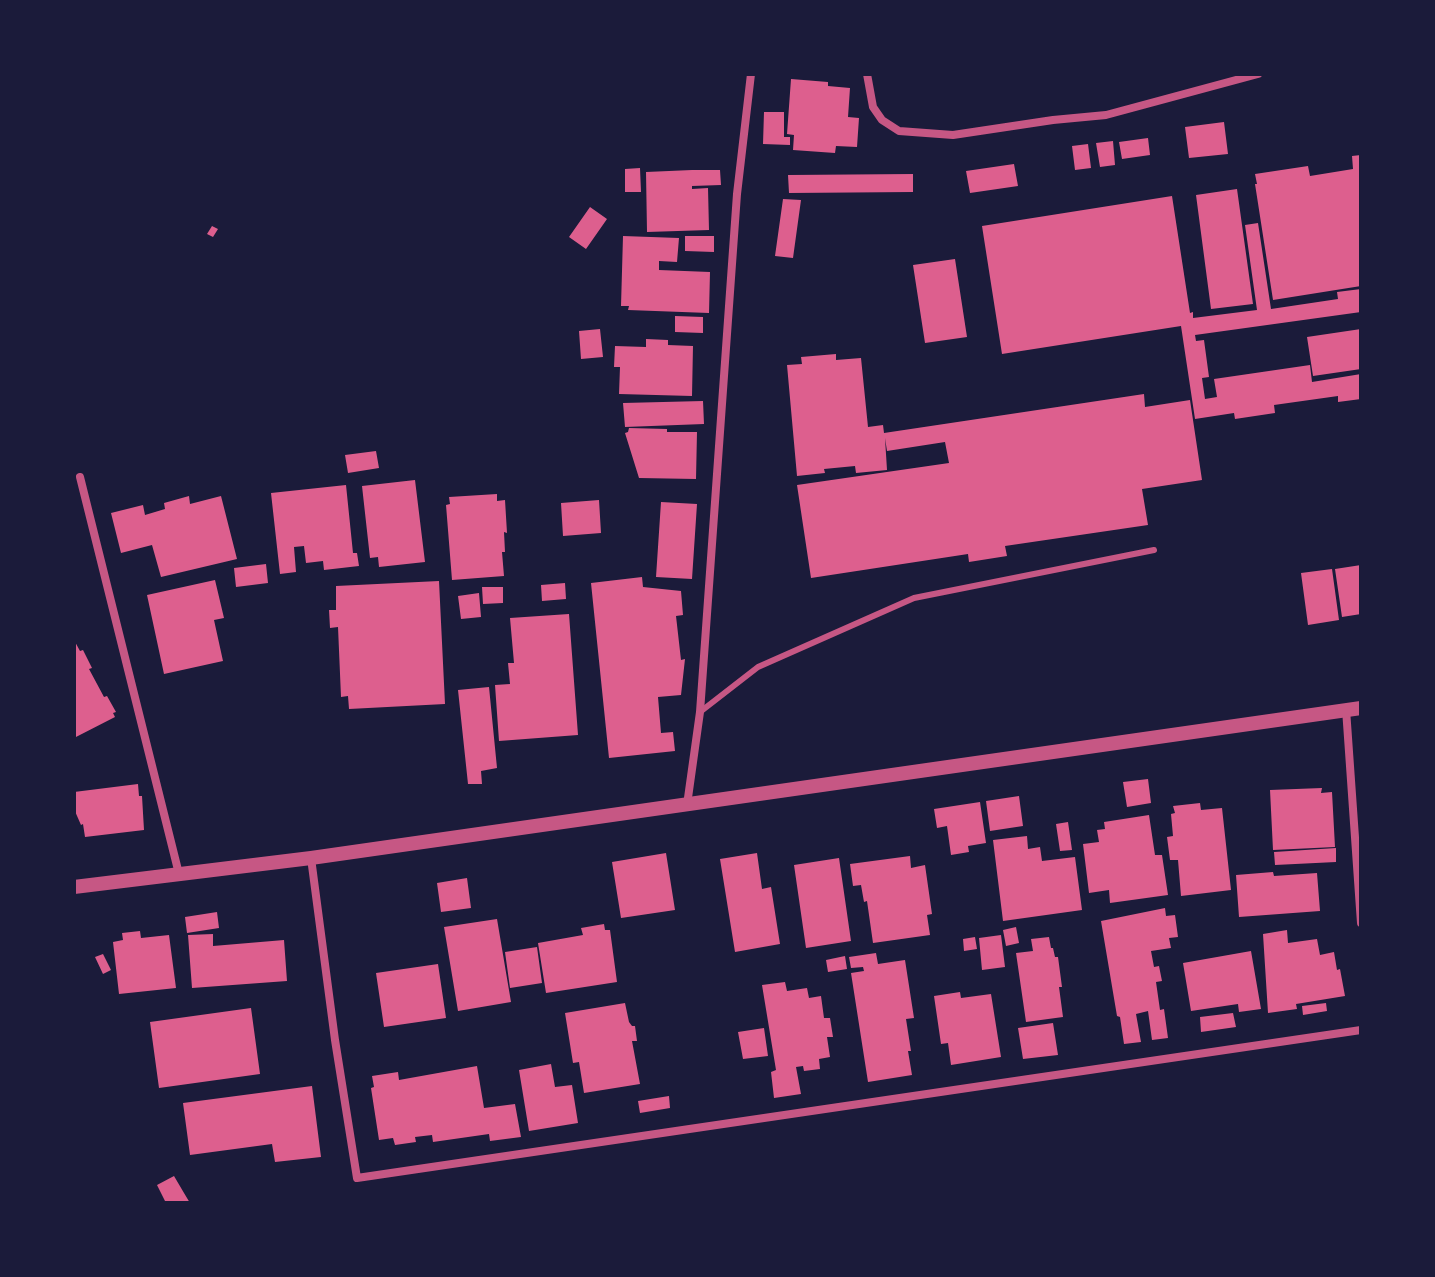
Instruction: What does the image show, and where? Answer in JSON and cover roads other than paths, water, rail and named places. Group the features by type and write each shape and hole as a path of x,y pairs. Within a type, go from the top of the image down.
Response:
{"street":[{"path":"687,805 700,712 737,194 751,74"},
{"path":"867,74 873,107 882,120 899,131 953,135 1106,115 1258,74"},
{"path":"80,477 179,874"},
{"path":"74,887 311,858 1354,709 1361,923"},
{"path":"311,858 357,1178 1361,1030"}],"lane":[{"path":"700,712 758,667 914,598 1154,550"}]}
